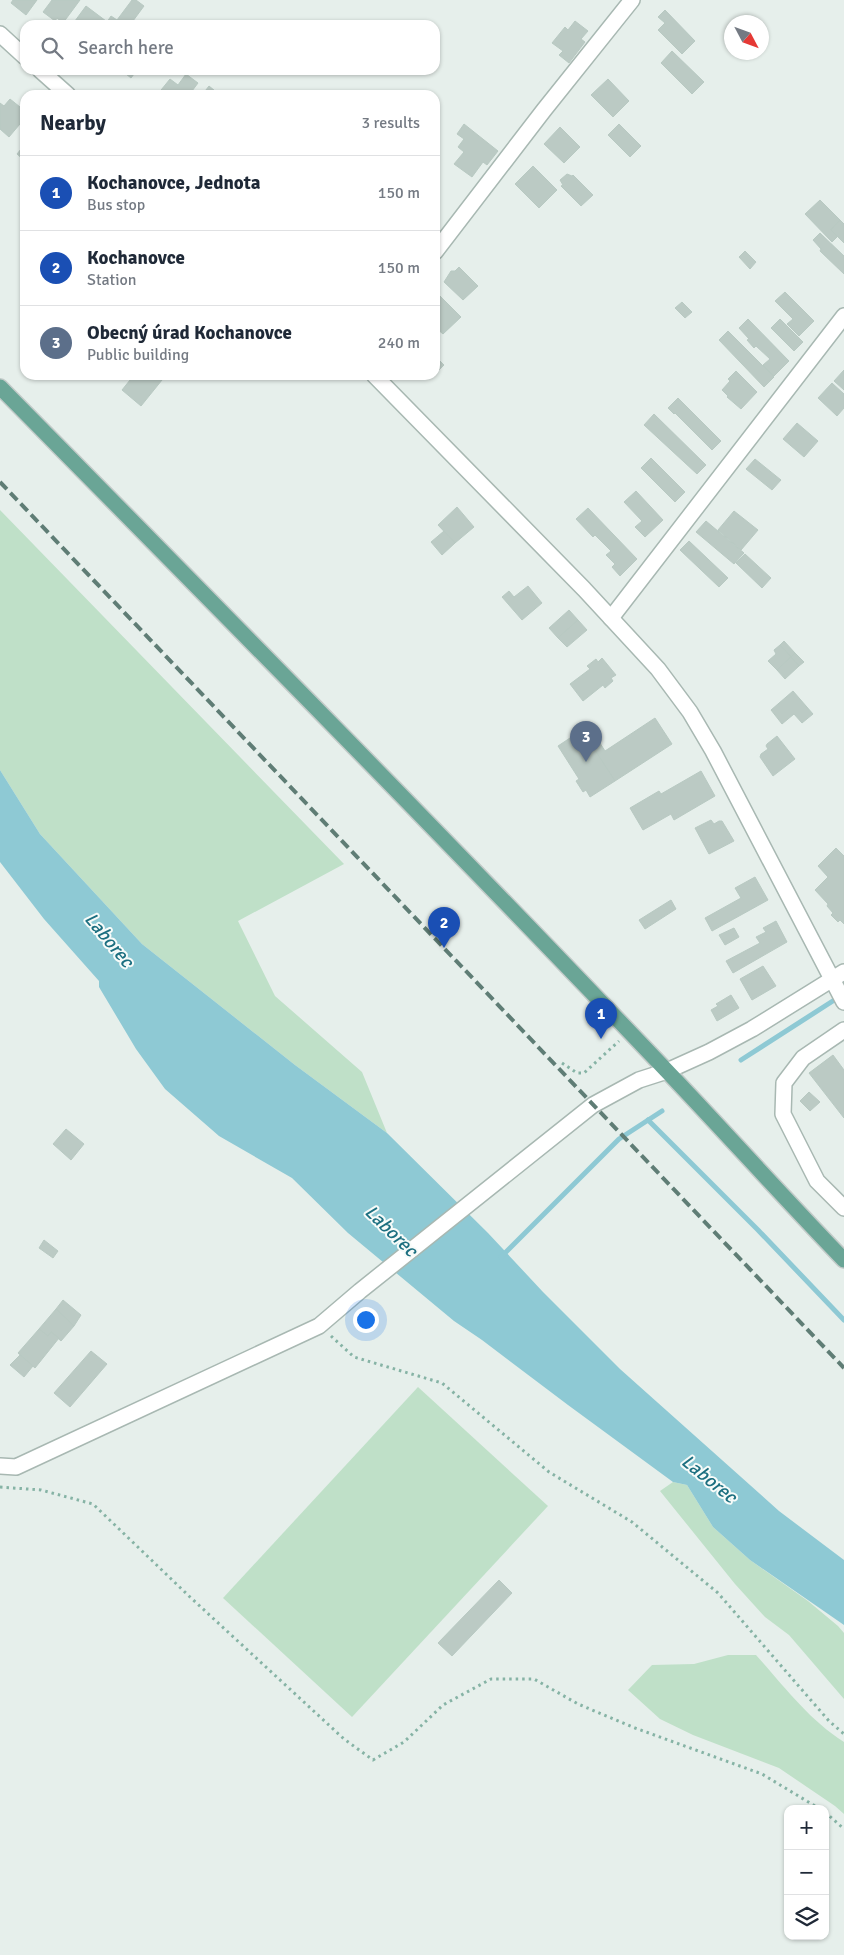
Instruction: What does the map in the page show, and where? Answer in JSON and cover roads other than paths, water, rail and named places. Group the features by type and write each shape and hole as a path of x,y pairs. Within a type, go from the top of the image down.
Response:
{"main road":[{"path":"0,387 239,629 667,1071 844,1260"}],"street":[{"path":"440,245 544,110 632,0"},
{"path":"0,34 20,52"},
{"path":"46,75 62,90"},
{"path":"612,618 844,316"},
{"path":"0,1466 16,1467 319,1326 360,1291 593,1105 617,1090 639,1080 667,1071 709,1052 839,986 729,779 690,712 658,669 612,618 379,380"},
{"path":"844,1030 804,1058 784,1083 783,1114 817,1180 844,1208"}],"water":[{"name":"Laborec","path":"0,770 40,834 142,944 295,1065 387,1133 488,1233 543,1292 620,1369 779,1511 844,1560 844,1625 750,1560 713,1527 687,1485 673,1482 454,1321 348,1233 292,1178 219,1136 165,1089 136,1049 99,987 99,981 44,919 0,862"}],"waterway":[{"path":"741,1060 839,997"},
{"path":"501,1257 619,1139 662,1111"},
{"path":"648,1120 758,1230 844,1320"}],"railway":[{"path":"0,482 844,1368"}],"place":[{"name":"Obecný úrad Kochanovce","path":"586,762"},
{"name":"Kochanovce","path":"444,948"},
{"name":"Kochanovce, Jednota","path":"601,1039"}]}
